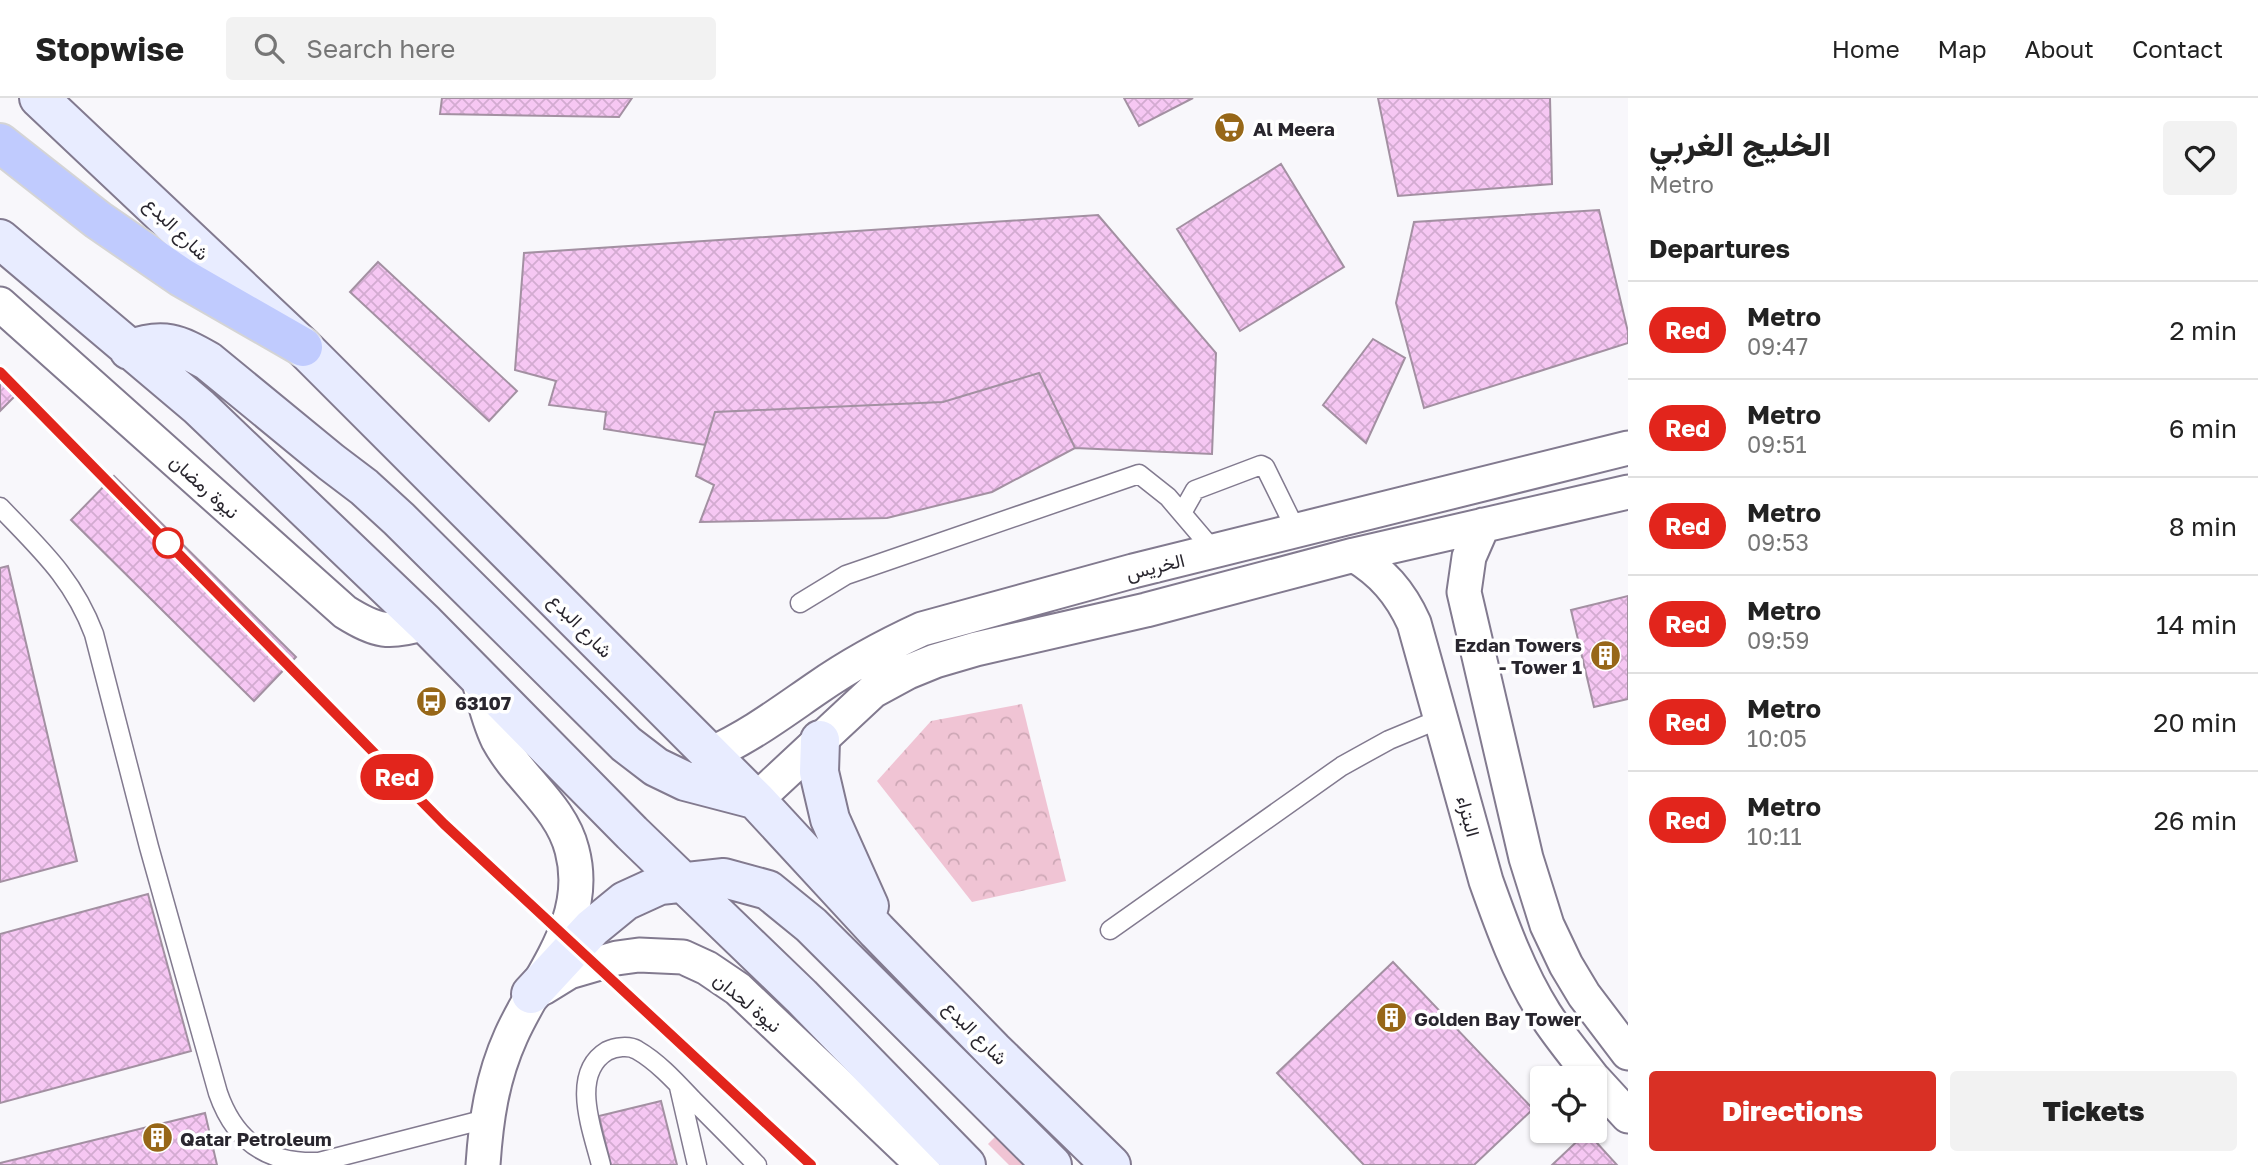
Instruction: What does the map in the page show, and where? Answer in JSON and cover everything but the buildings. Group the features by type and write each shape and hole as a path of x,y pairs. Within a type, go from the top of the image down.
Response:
{"highway":[{"path":"0,144 98,220 181,277 303,347"}],"main road":[{"name":"شارع البدع","path":"39,98 303,347 756,800 992,1050 1111,1165"},
{"path":"0,239 199,407 425,623 632,833 802,996 966,1165"},
{"path":"130,350 146,344 167,342 208,360 331,463 364,487 399,519 626,744 656,766 685,781 756,800"},
{"path":"820,740 819,772 830,819 865,894 877,931"},
{"path":"531,994 592,928 625,901 660,885 724,878 768,890 811,925 1052,1165"}],"street":[{"name":"نيوة رمضان","path":"0,304 345,612 367,626 380,630 400,631 425,623"},
{"name":"الخريس","path":"710,754 748,735 855,664 922,629 1120,574 1628,448"},
{"name":"الخريس","path":"756,800 873,691 935,661 1146,610 1354,555 1628,492"},
{"path":"1483,525 1469,557 1464,592 1526,858 1547,925 1566,965 1584,995 1628,1053"},
{"name":"البتراء","path":"1354,555 1384,576 1406,606 1420,640 1486,881 1507,939 1545,1014 1584,1066"},
{"path":"477,674 498,740 533,789 552,809 566,832 576,876 572,916 556,953 531,994 496,1074 486,1119 483,1165"},
{"name":"نيوة لحدان","path":"531,994 569,972 617,958 639,955 682,957 707,968 738,989 923,1165"},
{"name":"البتراء","path":"1607,1093 1628,1116"}],"lane":[{"path":"1182,513 1195,490 1261,465 1265,467 1296,530"},
{"path":"800,603 846,575 1139,474 1168,497 1213,551"},
{"path":"0,508 60,569 86,612 218,1093 224,1111 234,1126 246,1140 261,1151 279,1159 309,1163 486,1119"},
{"path":"1110,930 1334,772 1389,740 1442,718"},
{"path":"601,1165 587,1107 586,1080 597,1057 614,1047 635,1048 678,1084 757,1165"},
{"path":"678,1084 697,1165"}],"green space":[{"path":"1022,704 1066,881 972,902 877,781 931,721"},
{"path":"1015,1117 1063,1165 1009,1165 988,1144"}],"metro line":[{"name":"Red","path":"0,372 444,824 811,1165"}],"place":[{"name":"Al Meera","path":"1230,128"},
{"name":"Ezdan Towers - Tower 1","path":"1605,655"},
{"name":"63107","path":"432,702"},
{"name":"Golden Bay Tower","path":"1391,1018"},
{"name":"Qatar Petroleum","path":"157,1138"}]}
